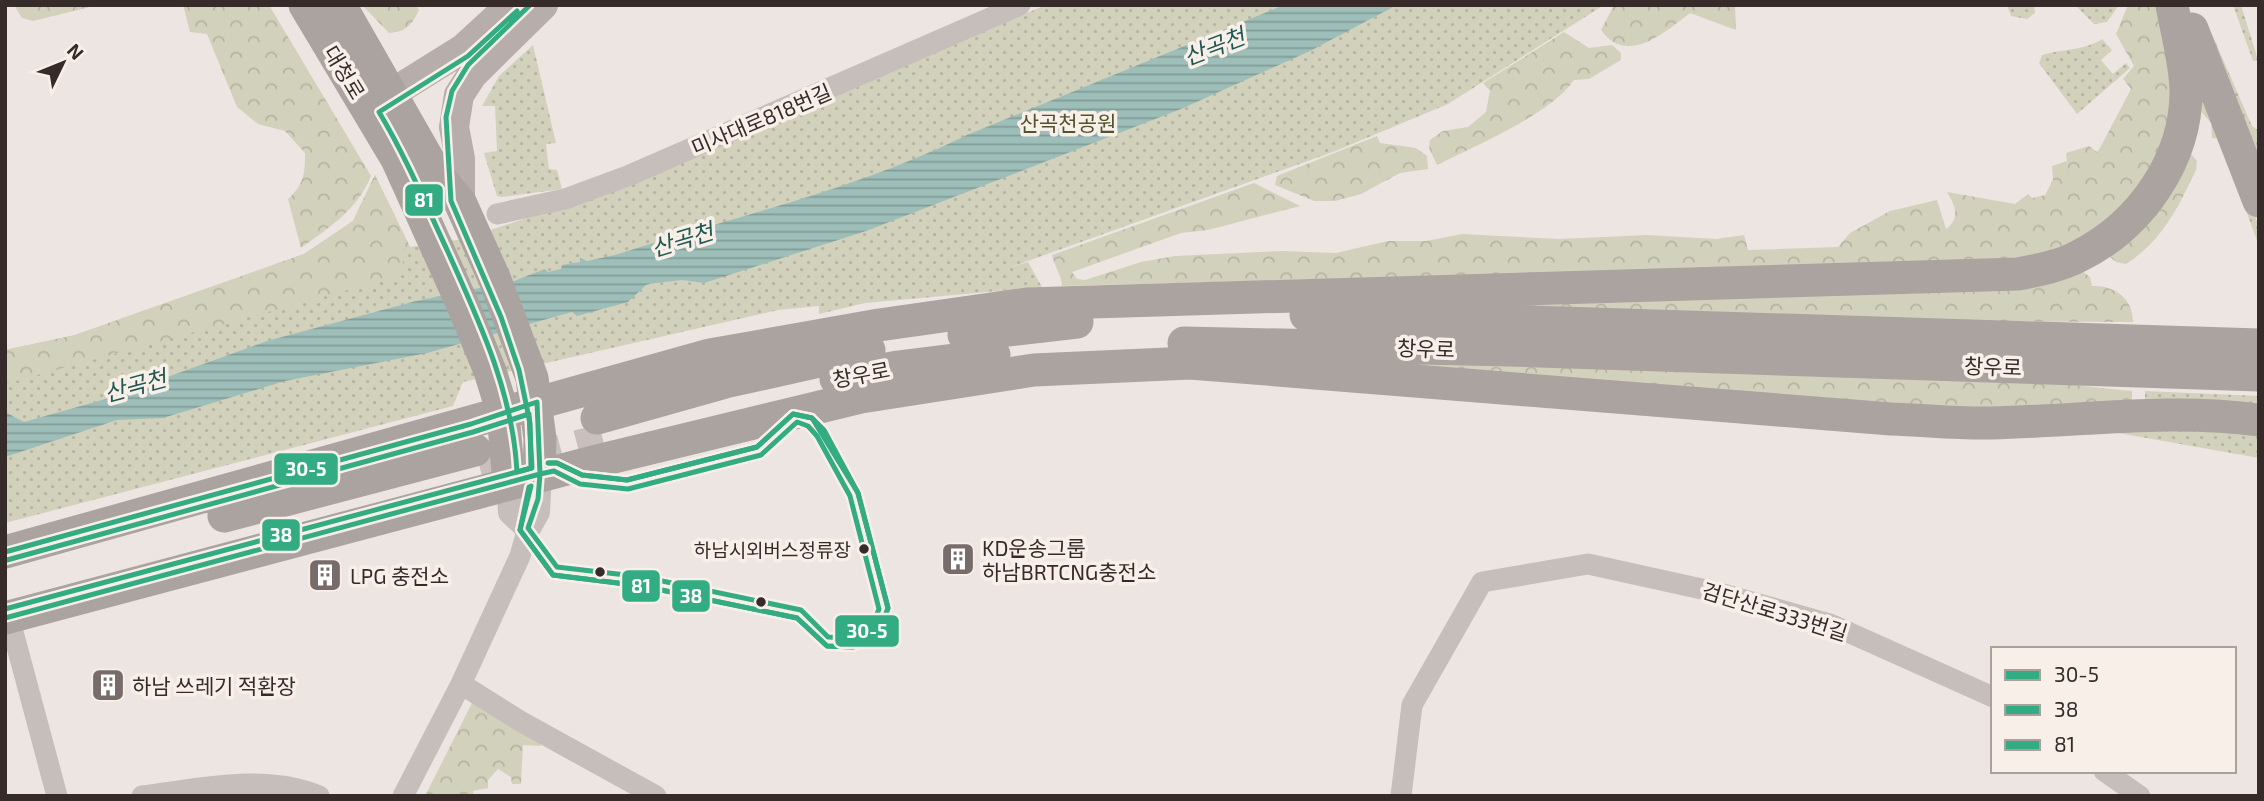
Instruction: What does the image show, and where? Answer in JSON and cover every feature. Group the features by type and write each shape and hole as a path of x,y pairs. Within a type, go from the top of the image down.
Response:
{"main road":[{"name":"대청로","path":"305,5 460,202 478,243 522,354 537,402 501,470"},
{"name":"대청로","path":"340,5 379,102 397,159 490,371 503,413 501,470"},
{"path":"379,102 463,49 511,5"},
{"path":"460,202 460,159 454,127 459,96 472,75 543,5"},
{"path":"5,552 710,355 879,325 1027,304 2005,274 2049,268 2079,256 2114,235 2145,204 2162,178 2176,147 2185,101 2184,68 2172,5"},
{"path":"2180,5 2259,201"},
{"name":"창우로","path":"600,429 725,382 838,356 938,339 1140,316 1271,314 2112,355 2259,375"},
{"path":"2112,355 2259,345"},
{"path":"5,573 861,397 1034,370 1190,363 1891,419 1990,423 2186,415 2259,420"},
{"path":"7,610 501,470"}],"street":[{"name":"미사대로818번길","path":"497,214 565,199 630,175 1020,5"},
{"path":"403,796 461,684 520,556 528,528 511,512 501,470"},
{"name":"검단산로333번길","path":"1401,796 1412,705 1482,582 1588,564 1720,593 1830,624 1991,696"},
{"path":"7,610 57,796"},
{"path":"461,684 520,721 656,796"},
{"path":"2107,773 2140,796"},
{"path":"142,796 266,784 287,786 319,796"}],"green space":[{"path":"14,5 98,5 33,21 22,18"},
{"path":"183,5 269,5 371,176 350,208 301,248 288,199 302,178 305,153 285,131 258,124 237,107 207,34 190,32"},
{"path":"362,5 416,5 419,10 408,27 389,33"},
{"name":"산곡천공원","path":"1046,5 1604,5 1448,104 1333,152 1011,267 1028,262 1042,287 865,303 819,314 819,306 778,310 463,382 453,406 5,523 5,350 75,335 304,254 353,221 375,175 410,247 463,239 563,206"},
{"path":"1614,5 1735,5 1736,30 1690,13 1646,42 1634,46 1622,45 1611,41 1601,30"},
{"path":"2007,5 2034,5 2035,13 2027,19 2011,16"},
{"path":"2075,5 2119,5 2107,22 2094,24"},
{"path":"2128,5 2158,5 2175,59 2171,140 2111,227 2021,261 1062,286 1052,255 1254,183 1300,206 1208,230 1181,233 1072,272 1077,279 1085,280 1141,262 1175,256 1283,251 1336,253 1388,241 1426,241 1462,234 1559,239 1647,235 1716,239 1744,235 1748,250 1838,247 1850,233 1890,211 1937,200 1946,229 1955,216 1947,192 2015,204 2028,194 2032,198 2045,195 2053,180 2052,166 2067,161 2066,153 2089,146 2097,152 2131,89 2123,79 2134,66 2116,34"},
{"path":"2233,5 2241,5 2258,60 2253,61"},
{"path":"2199,29 2212,34 2252,126 2259,131 2259,179"},
{"path":"1564,32 1589,48 1612,45 1621,53 1621,60 1589,79 1574,80 1563,93 1530,117 1437,165 1429,148 1430,140 1443,131 1468,127 1486,112 1490,91 1483,83"},
{"path":"2102,39 2112,50 2101,60 2113,74 2126,63 2130,68 2077,114 2039,63 2042,55 2082,47"},
{"path":"533,45 556,143 546,144 549,169 557,170 562,189 497,196 484,153 497,151 495,106 482,106 499,76"},
{"path":"2198,78 2259,226 2259,246 2220,139 2212,138 2211,123 2197,107"},
{"path":"1377,136 1380,143 1416,148 1427,156 1428,169 1400,173 1361,194 1335,201 1314,201 1275,185 1277,176"},
{"path":"2190,153 2197,161 2196,170 2168,223 2139,255 2126,264 2116,262 2105,253"},
{"path":"375,175 410,247 399,251 407,274 5,384 5,350 75,335 304,254 353,221"},
{"path":"2074,265 2090,277 2092,286 2108,288 2121,295 2130,306 2133,322 1878,321 1425,301"},
{"path":"1315,358 2024,380 2132,391 2132,402 1940,409"},
{"path":"2145,391 2259,396 2259,407 2145,400"},
{"path":"2259,428 2259,458 2107,431"},
{"path":"472,703 539,740 541,746 523,745 521,784 512,784 511,777 498,769 488,780 488,788 473,791 474,796 425,796"}],"water":[{"name":"산곡천","path":"1284,5 1397,5 1310,51 1181,109 866,231 704,283 682,280 647,284 628,302 577,316 572,312 427,353 285,381 163,418 117,420 5,457 5,412 24,422 109,398 267,341 416,301 514,281 545,269 548,272 561,269 562,265 580,262 580,258 587,261 615,255 838,187 882,172"}],"tunnel":[{"path":"481,472 603,440"}],"transit line":[{"name":"81","path":"517,11 468,56 379,112 415,181 483,332 509,414 517,472 531,468 530,423 519,370 501,317 451,201 446,117 452,91 468,65 530,5"},
{"name":"30-5","path":"5,552 471,424 537,402 540,474"},
{"name":"38","path":"5,609 532,468 529,414 473,432 7,560"},
{"name":"38","path":"531,486 520,530 553,575 642,586 797,618 827,646 853,647 879,633 888,608 858,493 824,430 812,418 793,414 757,447 627,480 582,475 557,463 549,463"},
{"name":"81","path":"529,487 520,530 553,575 642,586 797,618 827,646 853,647 879,633 888,608 858,493 812,418 793,414 757,447 627,480 582,475 557,463 548,463"},
{"name":"30-5","path":"797,422 808,426 817,436 850,496 879,609 871,629 851,638 828,637 801,610 643,577 557,567 528,528 538,499 540,474 554,471 580,484 628,489 761,455 797,422"},
{"name":"30-5","path":"5,618 540,474"}],"place":[{"name":"하남시외버스정류장","path":"864,549"},
{"name":"KD운송그룹 하남BRTCNG충전소","path":"958,559"},
{"name":"LPG 충전소","path":"325,575"},
{"name":"하남 쓰레기 적환장","path":"108,685"}]}
